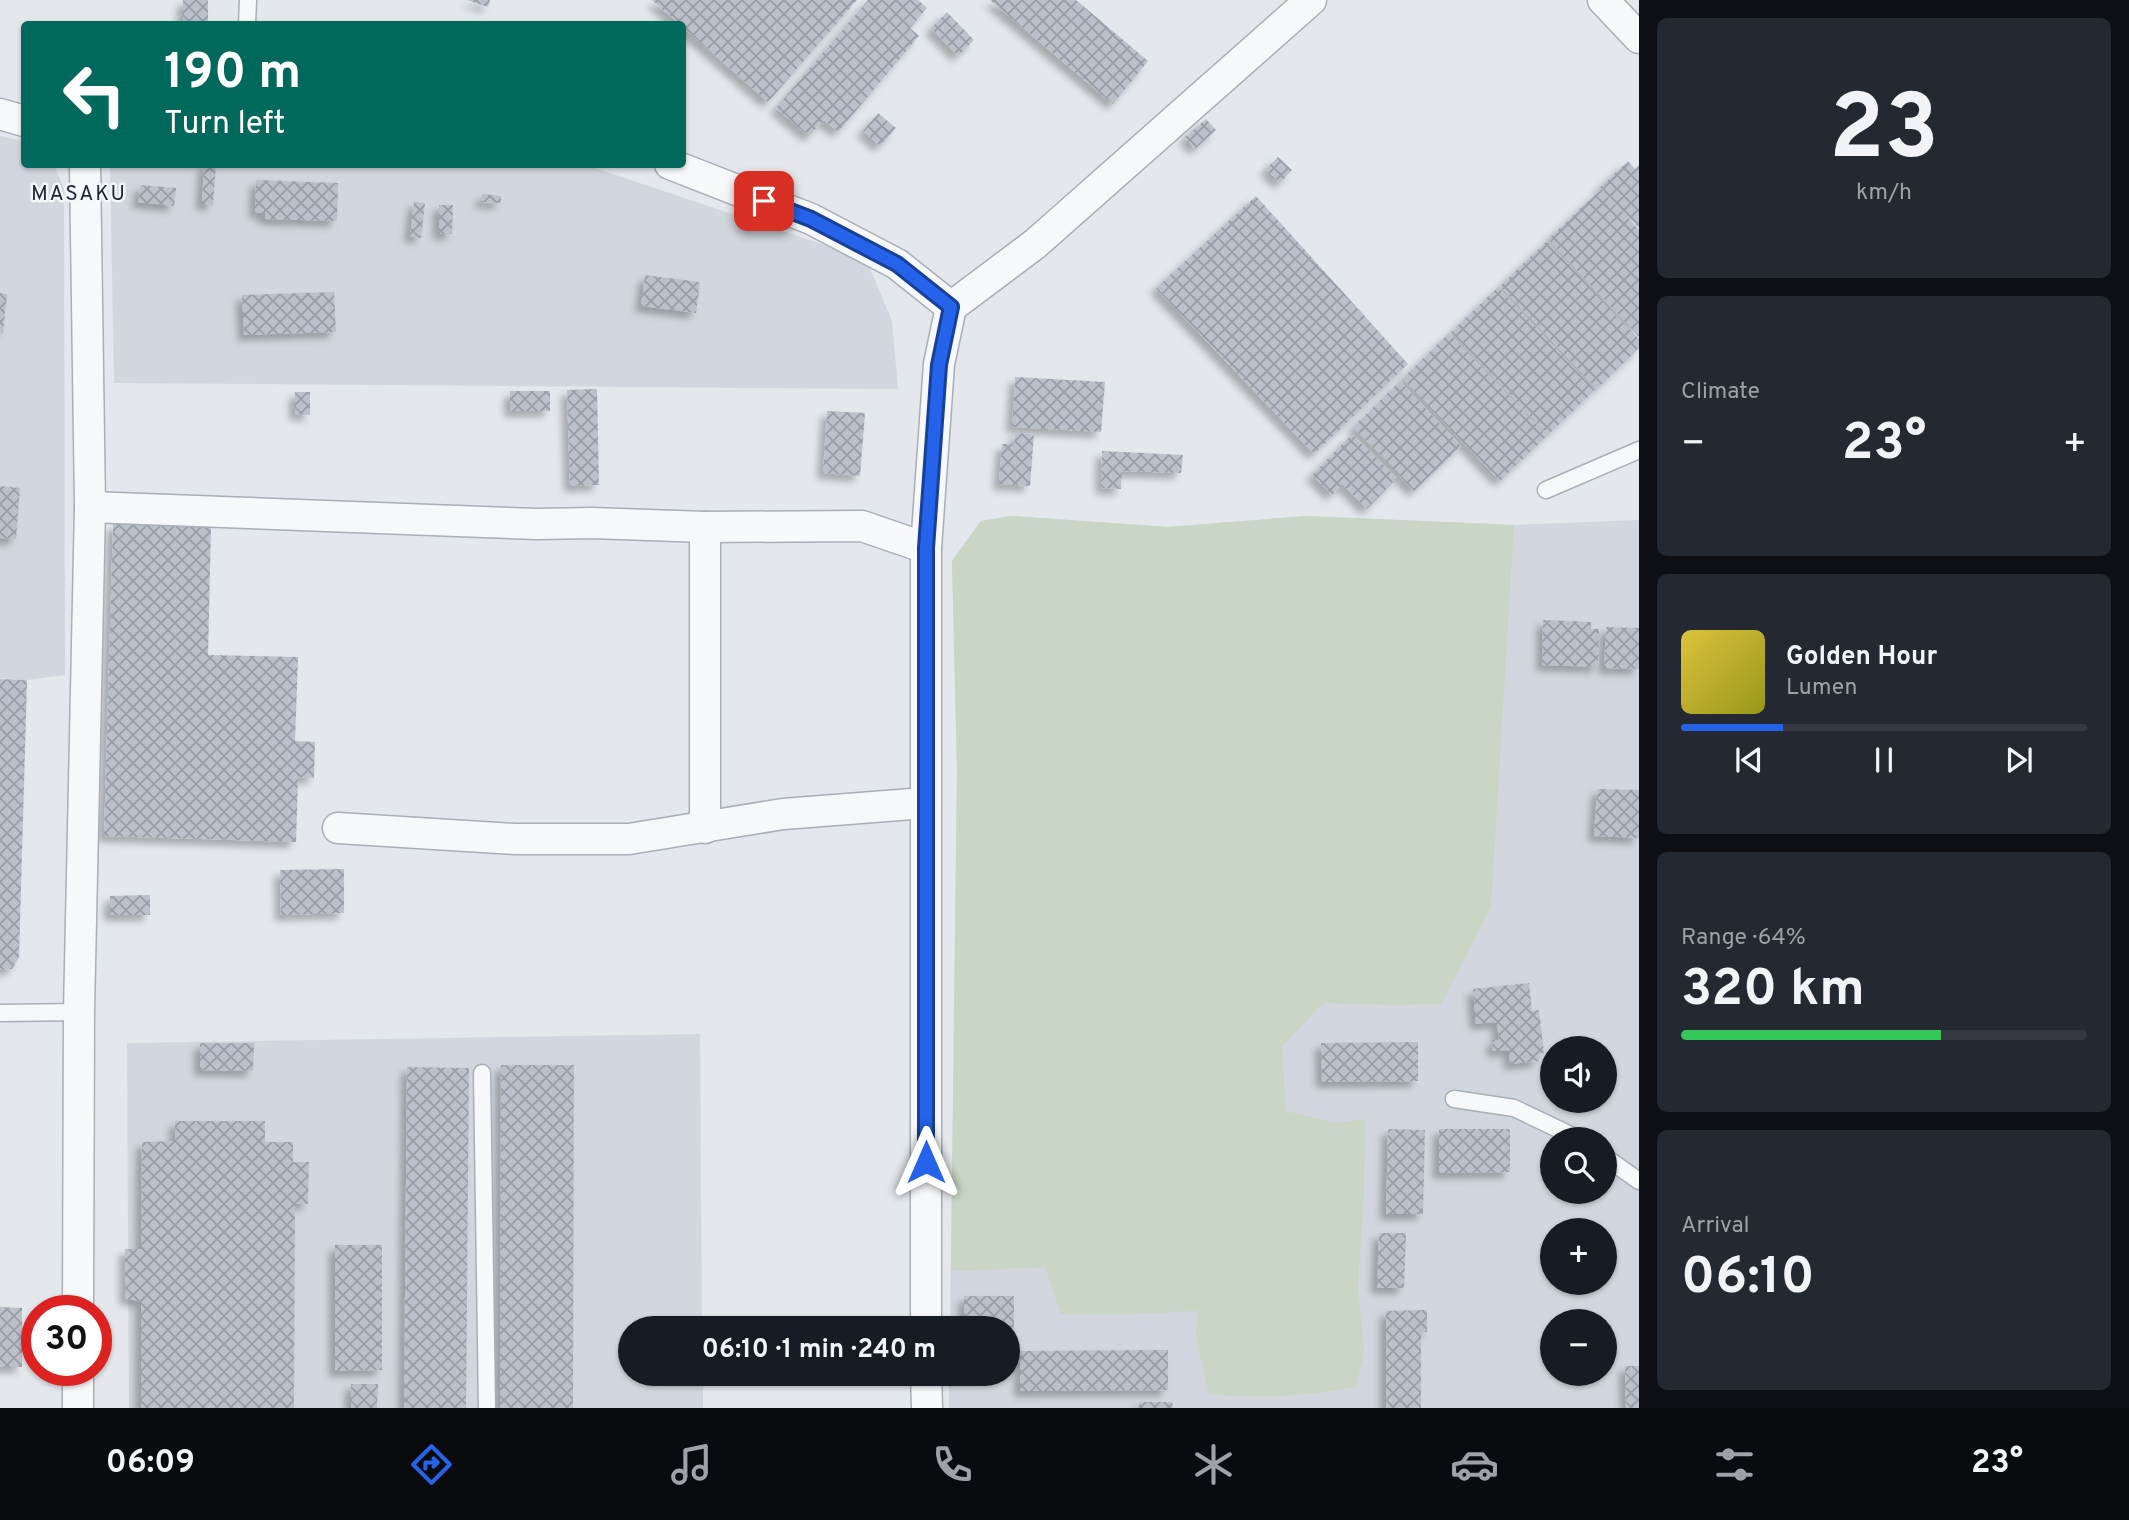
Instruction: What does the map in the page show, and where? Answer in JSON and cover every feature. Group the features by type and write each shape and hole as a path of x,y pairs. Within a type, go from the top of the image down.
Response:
{"street":[{"path":"926,1316 926,548 939,365 951,307 1035,244 1311,0"},
{"path":"1603,0 1639,37"},
{"path":"0,114 21,120"},
{"path":"78,1295 79,1012 90,507 85,168"},
{"path":"680,168 811,219 897,264 951,307"},
{"path":"90,507 537,524 862,526 926,548"},
{"path":"705,527 705,828"},
{"path":"338,828 514,839 629,839 783,814 925,803"},
{"path":"78,1386 78,1408"},
{"path":"926,1386 926,1408"}],"lane":[{"path":"247,21 248,0"},
{"path":"1546,490 1639,450"},
{"path":"0,1013 79,1012"},
{"path":"482,1073 487,1408"},
{"path":"1454,1099 1514,1108 1554,1127"},
{"path":"1617,1165 1639,1181"}],"shaded area":[{"path":"0,136 21,140 21,168 55,168 64,189 65,675 27,680 0,678"},
{"path":"110,168 595,168 866,259 892,321 898,389 114,383"},
{"path":"1012,516 1168,527 1306,516 1514,525 1639,520 1639,1408 949,1408 949,1386 1020,1386 1020,1316 950,1316 957,771 952,561 981,521"},
{"path":"700,1034 702,1316 618,1316 618,1386 703,1386 703,1408 129,1408 127,1043"}],"green space":[{"path":"1012,516 1168,527 1306,516 1514,525 1491,907 1441,1004 1323,1003 1282,1047 1286,1111 1336,1123 1365,1119 1358,1286 1364,1353 1356,1387 1283,1396 1209,1394 1196,1338 1197,1311 1115,1315 1061,1314 1045,1267 951,1271 957,771 952,561 981,521"}],"building":[{"path":"183,0 208,0 208,21 183,21"},
{"path":"467,0 490,0 488,7"},
{"path":"652,0 857,0 768,102 686,30 686,21 676,21"},
{"path":"868,0 918,0 927,8 910,28 919,36 838,132 824,120 809,136 776,108"},
{"path":"990,0 1076,0 1148,61 1113,104"},
{"path":"947,12 974,40 958,56 931,28"},
{"path":"878,113 896,128 880,146 863,131"},
{"path":"1206,119 1216,130 1195,149 1185,137"},
{"path":"1278,157 1292,170 1280,183 1266,169"},
{"path":"1628,161 1635,169 1639,165 1639,228 1600,187"},
{"path":"204,168 216,168 213,205 202,204"},
{"path":"256,180 338,183 337,221 265,219 265,213 255,213"},
{"path":"140,185 176,188 174,206 138,202"},
{"path":"1601,189 1639,230 1639,337 1548,239"},
{"path":"482,194 501,196 501,203 481,202"},
{"path":"1256,196 1408,364 1314,454 1156,288"},
{"path":"414,202 425,203 421,238 410,236"},
{"path":"439,205 453,205 452,234 439,234"},
{"path":"1547,241 1639,339 1639,348 1597,389 1500,286"},
{"path":"645,275 700,282 696,313 641,306"},
{"path":"1498,287 1595,390 1548,435 1451,332"},
{"path":"334,292 336,332 244,335 242,295"},
{"path":"0,293 7,294 3,333 0,332"},
{"path":"1449,333 1547,436 1500,481 1402,379"},
{"path":"1015,377 1105,382 1101,432 1012,427"},
{"path":"1400,381 1461,446 1414,491 1353,427"},
{"path":"597,389 599,485 570,486 567,390"},
{"path":"510,391 550,391 550,411 510,411"},
{"path":"295,392 310,392 310,415 295,414"},
{"path":"827,411 865,413 860,476 823,473"},
{"path":"1015,433 1034,434 1030,486 999,484 1002,444 1015,444"},
{"path":"1352,434 1397,478 1367,509 1342,484 1332,495 1312,475"},
{"path":"1102,451 1183,455 1181,473 1122,471 1121,489 1101,488"},
{"path":"0,486 20,488 16,539 0,538"},
{"path":"113,524 211,527 208,655 298,657 295,741 315,742 314,778 298,777 296,842 104,836"},
{"path":"1543,620 1591,622 1591,629 1599,629 1598,667 1542,665"},
{"path":"1606,627 1639,628 1639,669 1604,668"},
{"path":"0,679 27,680 19,957 12,969 0,970"},
{"path":"1597,789 1639,790 1639,838 1594,836"},
{"path":"344,869 344,913 281,915 280,870"},
{"path":"150,895 150,915 110,915 110,896"},
{"path":"1529,983 1532,1011 1539,1010 1542,1036 1539,1061 1510,1064 1509,1050 1493,1051 1492,1040 1499,1040 1497,1022 1476,1024 1473,989"},
{"path":"1418,1042 1418,1081 1322,1082 1321,1043"},
{"path":"200,1043 254,1043 253,1071 200,1070"},
{"path":"501,1065 574,1065 573,1408 500,1408"},
{"path":"407,1067 469,1068 466,1408 404,1408"},
{"path":"175,1121 265,1121 265,1142 293,1142 293,1162 309,1162 308,1204 295,1204 294,1408 141,1408 141,1302 125,1298 125,1249 141,1249 142,1142 175,1141"},
{"path":"1388,1129 1425,1130 1423,1214 1386,1214"},
{"path":"1439,1129 1510,1129 1510,1172 1439,1173"},
{"path":"1379,1233 1406,1233 1404,1288 1377,1288"},
{"path":"335,1245 382,1245 382,1370 335,1371"},
{"path":"964,1296 1014,1296 1014,1316 964,1316"},
{"path":"0,1307 21,1308 21,1367 0,1367"},
{"path":"1427,1310 1427,1332 1421,1332 1421,1408 1386,1408 1386,1311"},
{"path":"1168,1350 1168,1390 1020,1391 1020,1351"},
{"path":"1625,1366 1639,1366 1639,1408 1626,1408"},
{"path":"351,1384 378,1384 377,1408 351,1408"},
{"path":"1139,1402 1172,1402 1173,1408 1139,1408"}],"district":[{"name":"MASAKU","path":"79,194"}],"route":[{"path":"764,201 811,219 897,264 951,307 939,365 926,548 926,1162"}]}
